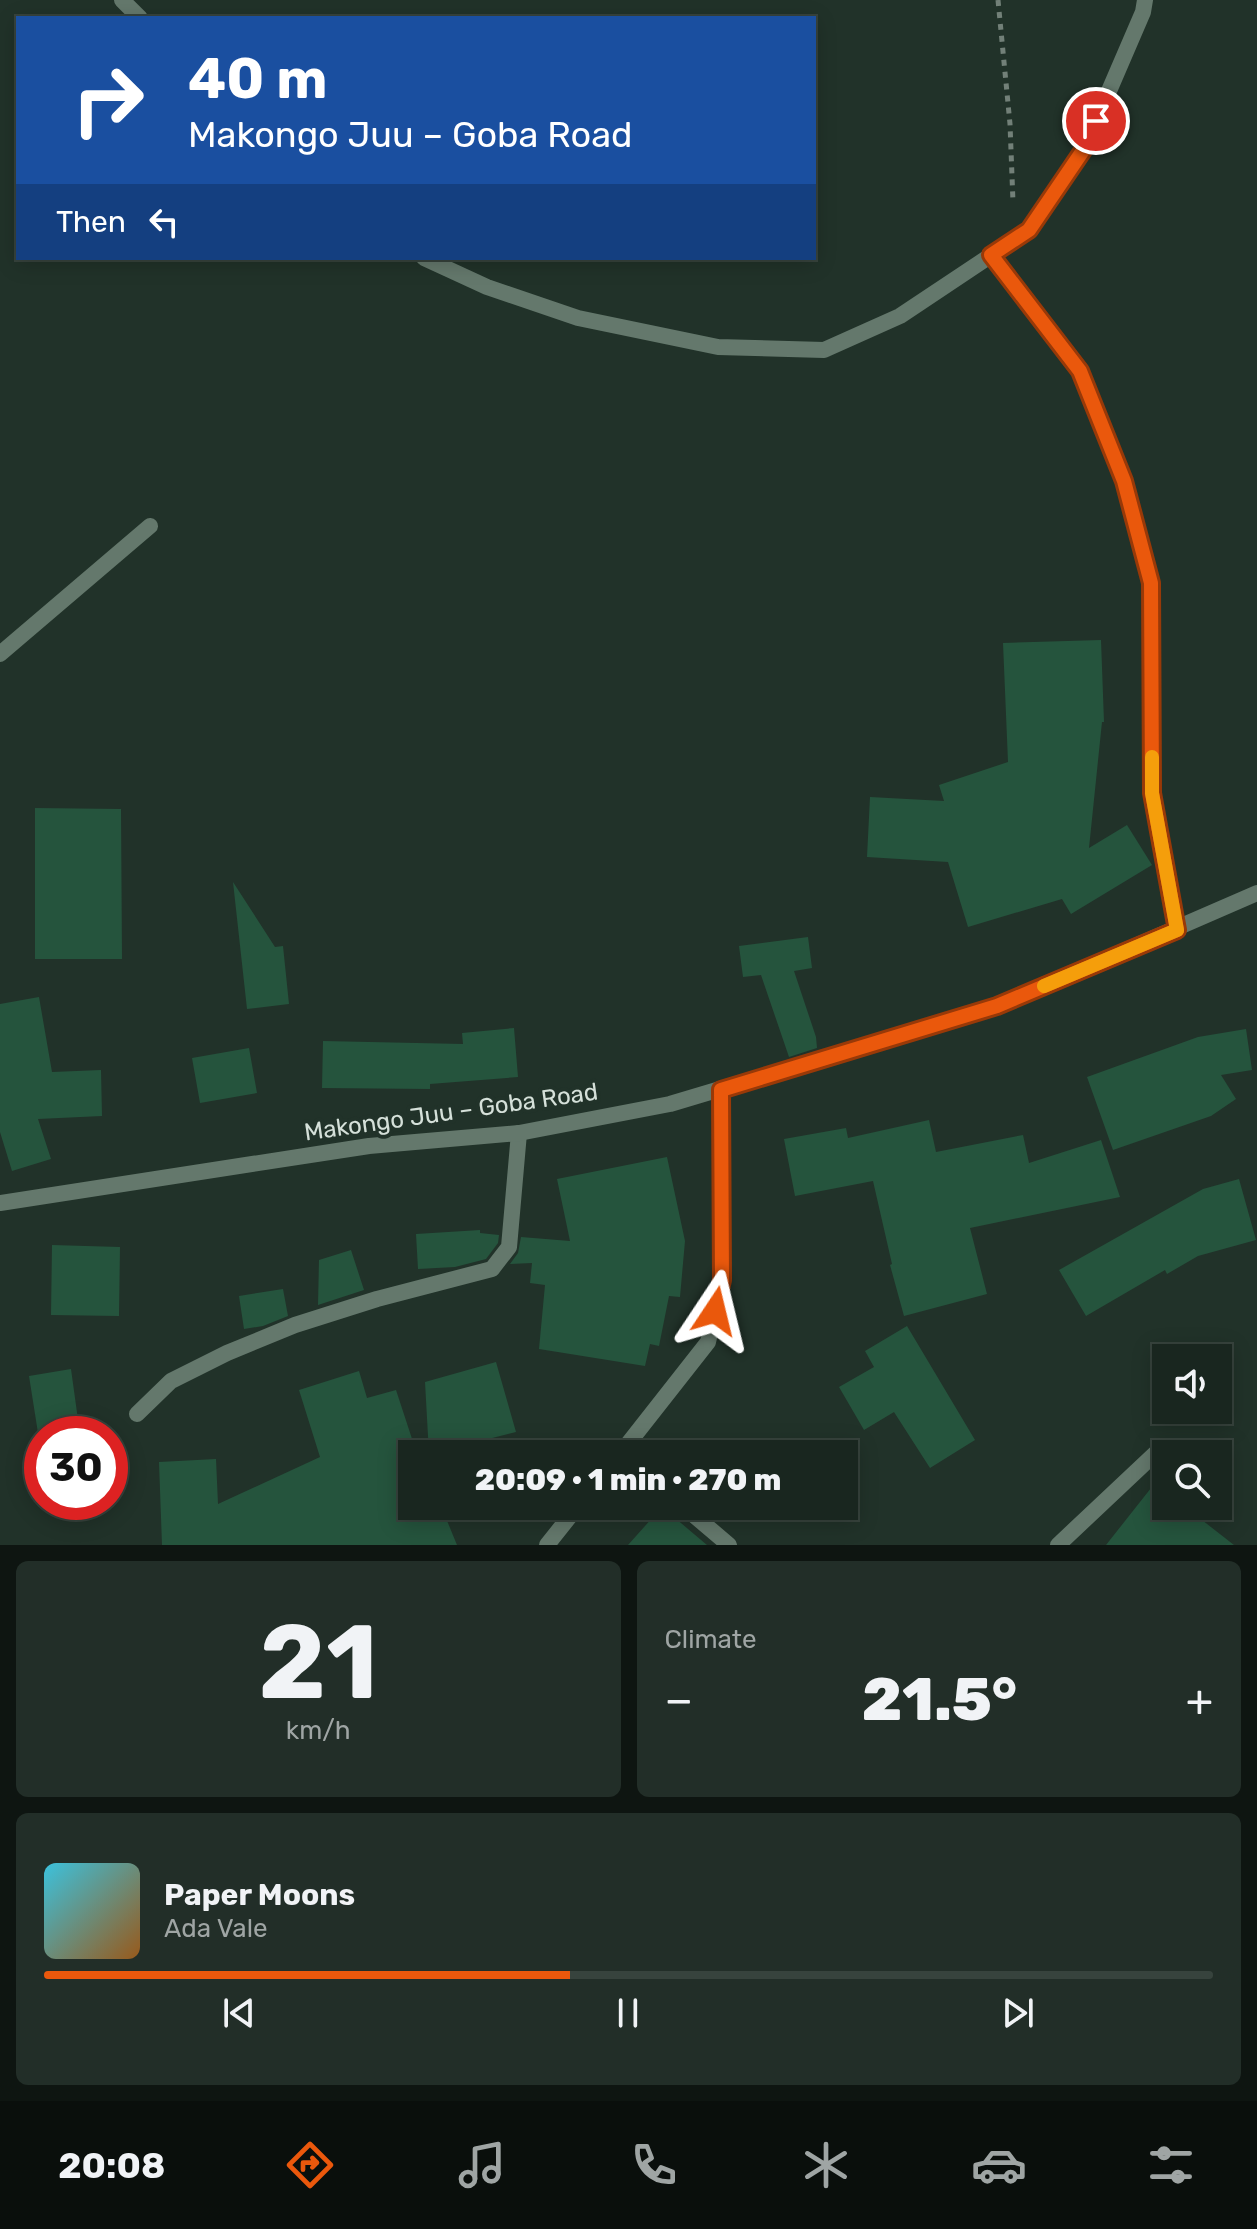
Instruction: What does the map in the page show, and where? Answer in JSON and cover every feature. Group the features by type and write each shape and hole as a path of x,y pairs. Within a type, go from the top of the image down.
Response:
{"street":[{"path":"122,0 138,16"},
{"path":"428,260 487,287 578,318 718,347 824,350 900,316 1029,230 1084,149 1143,12 1145,0"},
{"path":"991,255 1080,371 1124,481 1151,583 1152,793 1177,930"},
{"path":"0,654 150,526"},
{"name":"Makongo Juu – Goba Road","path":"0,1203 369,1146 519,1133 670,1104 997,1006 1257,893"},
{"path":"634,1440 708,1342 722,1280 721,1090"},
{"path":"137,1414 171,1381 240,1347 295,1325 377,1299 492,1269 509,1247 519,1133"},
{"path":"1058,1545 1152,1456"},
{"path":"547,1545 567,1520"},
{"path":"697,1520 729,1545"}],"path":[{"path":"998,0 1010,124 1014,240"}],"building":[{"path":"1101,640 1104,722 1089,848 1127,825 1152,865 1071,914 1062,899 968,927 948,862 867,857 870,797 944,801 939,785 1008,762 1003,643"},
{"path":"35,808 121,809 122,959 35,959"},
{"path":"233,882 275,947 283,946 289,1004 247,1009"},
{"path":"808,937 812,968 794,971 817,1048 789,1057 761,975 743,977 739,946"},
{"path":"39,997 52,1072 101,1070 102,1116 38,1119 51,1159 12,1171 0,1132 0,1004"},
{"path":"514,1028 518,1077 430,1084 430,1089 322,1088 323,1041 463,1044 462,1033"},
{"path":"1246,1029 1252,1070 1221,1075 1236,1099 1211,1116 1113,1150 1087,1077 1198,1037"},
{"path":"249,1048 257,1093 200,1103 192,1058"},
{"path":"929,1120 936,1152 1023,1135 1029,1163 1101,1140 1120,1197 970,1228 987,1294 904,1316 873,1181 795,1196 784,1139 846,1128 848,1138"},
{"path":"667,1157 685,1241 680,1297 669,1296 659,1346 650,1344 645,1366 539,1349 545,1285 530,1283 532,1263 510,1264 518,1253 521,1237 570,1241 557,1179"},
{"path":"1239,1179 1256,1240 1198,1256 1167,1274 1165,1270 1086,1316 1059,1270 1203,1189"},
{"path":"480,1230 480,1233 499,1235 498,1243 486,1259 455,1267 418,1269 416,1234"},
{"path":"52,1245 120,1247 119,1316 51,1315"},
{"path":"351,1250 364,1290 318,1305 319,1260"},
{"path":"283,1289 288,1316 263,1326 244,1329 239,1296"},
{"path":"907,1326 975,1440 930,1468 894,1412 864,1430 839,1387 874,1367 865,1351"},
{"path":"496,1362 516,1432 484,1440 428,1440 425,1382"},
{"path":"71,1369 77,1416 35,1416 29,1376"},
{"path":"359,1371 367,1398 396,1390 412,1440 398,1440 398,1520 447,1520 457,1545 162,1545 159,1462 216,1459 218,1504 320,1457 299,1390"},
{"path":"1152,1487 1152,1520 1202,1520 1234,1545 1106,1545"},
{"path":"650,1520 677,1520 707,1545 628,1545"}],"slow traffic":[{"path":"1044,986 1177,930 1152,793 1152,757"}],"route":[{"path":"715,1311 722,1280 721,1090 997,1006 1177,930 1152,793 1151,583 1124,481 1080,371 991,255 1029,230 1084,149 1096,121"}]}
